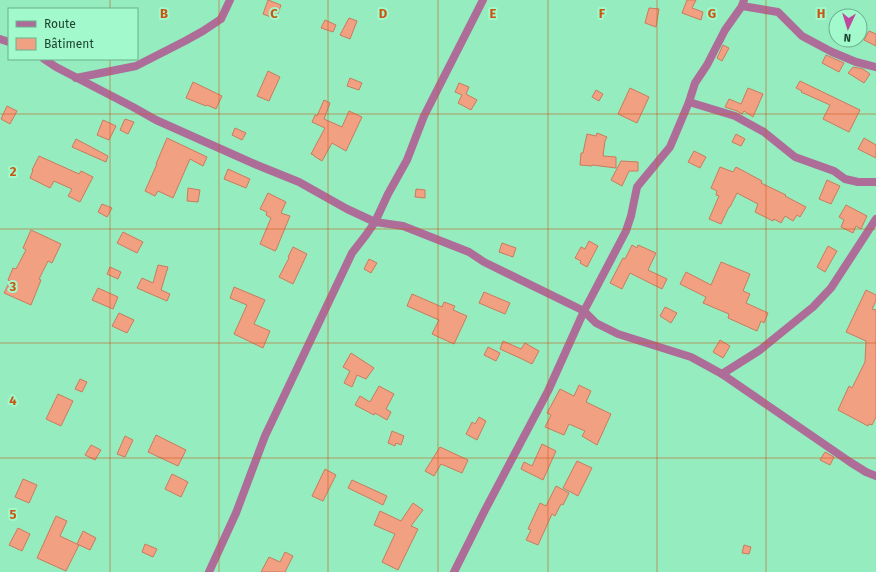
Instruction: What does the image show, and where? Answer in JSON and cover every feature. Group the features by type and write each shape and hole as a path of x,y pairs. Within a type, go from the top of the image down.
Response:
{"street":[{"path":"76,78 136,66 185,41 221,19 230,0"},
{"path":"209,572 236,513 266,436 352,253 375,222 388,194 407,160 424,116 483,0"},
{"path":"454,572 548,391 584,311 626,231 631,216 637,187 670,147 689,102 695,83 707,65 725,30 743,3 778,12 802,36 832,52 856,62 876,67"},
{"path":"46,60 76,78 156,120 299,182 347,209 375,222 403,226 468,252 484,262 584,311 596,323 618,334 691,357 722,374 850,462 866,472 876,476"},
{"path":"689,102 735,116 764,132 795,157 834,171 845,179 858,182 876,182"},
{"path":"722,374 760,350 818,302 831,288 876,219"}],"building":[{"path":"268,0 281,5 276,19 263,14"},
{"path":"687,0 696,0 692,8 703,12 701,20 682,13"},
{"path":"649,8 659,9 656,27 645,23"},
{"path":"349,18 357,21 350,39 340,35"},
{"path":"325,20 336,25 333,32 321,28"},
{"path":"869,31 876,34 876,46 868,42"},
{"path":"723,45 729,48 722,61 717,58"},
{"path":"826,55 844,63 839,72 822,63"},
{"path":"853,67 863,69 870,74 864,83 848,73"},
{"path":"268,71 280,77 269,101 257,96"},
{"path":"350,78 362,83 359,90 347,86"},
{"path":"800,81 860,110 849,132 823,119 830,105 801,92 802,91 796,88"},
{"path":"193,82 222,96 216,109 186,98"},
{"path":"459,83 469,87 466,94 477,100 471,110 458,103 462,95 455,92"},
{"path":"630,88 649,97 637,123 618,114"},
{"path":"748,88 763,94 753,117 744,111 742,114 725,107 729,99 741,104"},
{"path":"596,90 603,94 599,101 592,97"},
{"path":"324,100 330,103 324,119 342,127 349,111 362,117 346,151 332,143 322,161 311,154 325,128 312,122 315,115 317,116"},
{"path":"7,106 17,111 10,124 1,119"},
{"path":"125,119 134,122 128,134 120,130"},
{"path":"103,120 116,126 109,140 97,135"},
{"path":"235,128 246,133 242,140 232,135"},
{"path":"597,133 607,137 603,156 616,157 616,168 580,165 581,153 583,153 587,134 596,136"},
{"path":"736,134 745,139 741,146 732,142"},
{"path":"167,138 207,157 203,166 190,159 173,198 158,191 155,196 145,191"},
{"path":"864,138 876,145 876,158 858,149"},
{"path":"76,139 108,156 106,162 72,147"},
{"path":"694,151 706,157 700,168 688,162"},
{"path":"39,156 79,174 81,171 93,177 80,202 68,196 72,189 54,181 50,188 30,178"},
{"path":"621,161 638,162 638,171 629,171 622,186 611,180"},
{"path":"720,167 733,172 736,167 762,181 761,183 806,207 800,217 797,215 793,221 785,216 781,223 774,219 773,221 755,212 758,204 737,193 721,224 709,219 719,196 716,195 717,191 711,188"},
{"path":"228,169 250,179 246,188 224,179"},
{"path":"827,180 840,186 831,204 819,199"},
{"path":"188,188 200,190 198,202 187,201"},
{"path":"416,189 425,190 425,198 415,197"},
{"path":"268,193 286,202 281,213 290,216 275,251 260,244 271,218 266,215 267,212 260,209"},
{"path":"102,204 112,208 107,217 98,212"},
{"path":"846,205 867,216 861,229 856,226 853,233 841,227 844,220 839,217"},
{"path":"31,230 61,244 52,263 48,261 39,279 41,280 31,305 4,293 10,281 8,280 13,268 16,269 26,250 23,248"},
{"path":"123,232 143,242 137,253 117,243"},
{"path":"589,241 598,246 587,267 575,258 581,247 585,249"},
{"path":"502,243 516,248 513,257 499,252"},
{"path":"632,245 637,248 638,245 656,253 648,270 667,279 662,289 630,273 622,289 610,283 623,258 625,259"},
{"path":"828,246 837,251 825,272 817,267"},
{"path":"293,247 307,254 293,284 279,277"},
{"path":"369,259 377,263 371,273 364,269"},
{"path":"721,262 750,274 743,291 750,294 746,303 768,313 764,323 761,321 757,331 728,318 729,314 703,303 706,297 680,284 686,272 711,285"},
{"path":"158,265 168,267 161,290 170,294 167,301 137,288 142,278 153,283"},
{"path":"110,267 121,272 118,279 107,274"},
{"path":"234,287 265,300 254,324 270,331 263,348 234,334 247,305 230,298"},
{"path":"98,288 118,297 113,309 92,300"},
{"path":"866,290 876,295 876,301 872,309 876,310 876,417 872,425 869,424 868,426 838,410 849,386 852,388 865,362 866,341 846,332"},
{"path":"484,292 510,303 505,314 479,303"},
{"path":"412,294 442,307 444,302 455,306 453,310 467,316 454,344 432,334 439,320 407,306"},
{"path":"665,307 677,313 671,323 660,316"},
{"path":"119,313 134,320 127,333 112,326"},
{"path":"720,340 730,346 723,358 713,352"},
{"path":"503,341 521,349 525,343 539,351 532,364 500,349"},
{"path":"488,347 500,353 496,361 484,355"},
{"path":"351,353 374,368 366,379 357,375 352,387 344,383 350,371 343,367"},
{"path":"80,379 87,382 82,392 75,389"},
{"path":"579,385 591,391 586,402 611,414 597,445 582,436 585,431 569,424 564,435 545,427 551,415 547,413 560,389 574,396"},
{"path":"379,386 394,394 386,409 391,412 387,420 375,413 374,415 355,405 360,396 370,402"},
{"path":"58,394 73,401 61,426 46,419"},
{"path":"479,417 486,421 477,440 466,434 472,422 475,424"},
{"path":"392,431 404,436 401,445 396,443 395,446 388,443"},
{"path":"156,435 186,450 178,466 148,452"},
{"path":"125,436 133,440 125,457 117,454"},
{"path":"542,444 556,451 543,480 521,469 524,462 532,466"},
{"path":"91,445 101,450 95,460 85,455"},
{"path":"440,447 468,460 462,473 441,464 434,476 425,471"},
{"path":"825,452 834,457 830,465 820,460"},
{"path":"577,461 592,468 578,496 563,488"},
{"path":"325,469 336,475 323,501 312,496"},
{"path":"172,474 188,482 181,497 165,489"},
{"path":"23,479 37,485 29,503 15,497"},
{"path":"352,480 387,496 383,505 348,488"},
{"path":"556,486 569,493 563,505 561,504 555,516 552,514 538,545 526,540 531,530 528,529 540,503 546,506"},
{"path":"413,503 423,510 411,526 418,529 398,570 382,562 395,534 374,525 380,511 401,521"},
{"path":"56,516 67,521 60,536 79,545 66,571 37,558"},
{"path":"18,528 30,534 22,551 9,545"},
{"path":"83,531 96,538 90,550 77,544"},
{"path":"145,544 157,549 153,557 142,552"},
{"path":"744,545 751,547 749,554 742,553"},
{"path":"285,552 293,556 285,572 261,572 269,557 280,562"}]}
